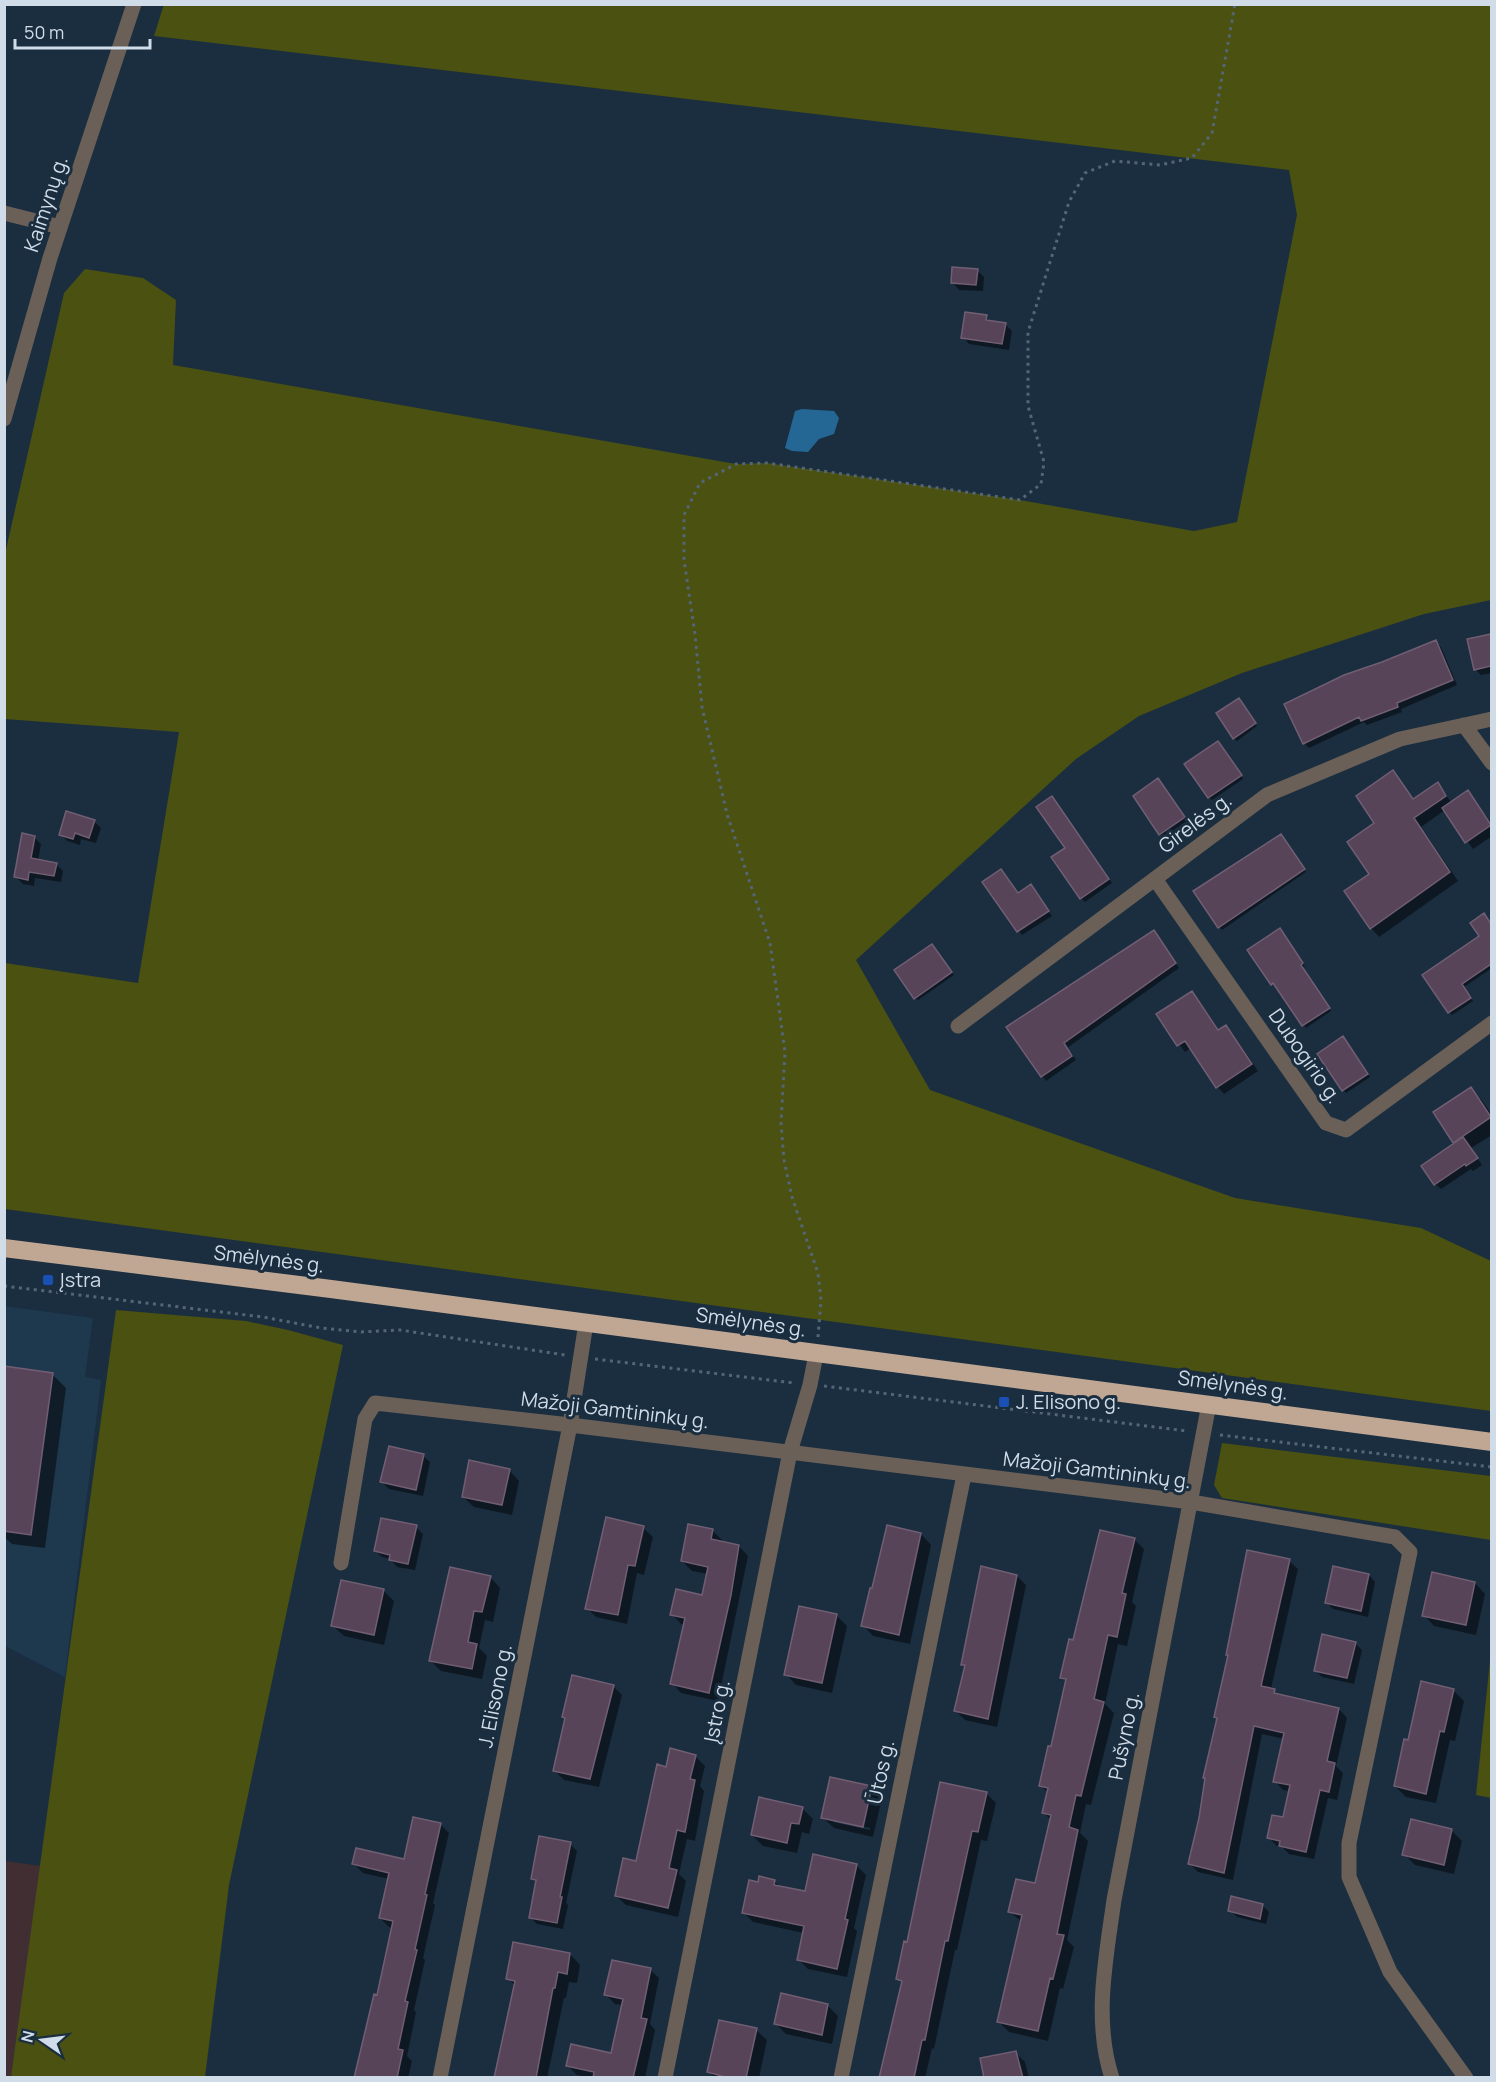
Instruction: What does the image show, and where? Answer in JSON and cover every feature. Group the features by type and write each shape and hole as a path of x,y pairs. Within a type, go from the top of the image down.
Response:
{"highway":[{"name":"Smėlynės g.","path":"4,1248 1491,1442"}],"street":[{"name":"Kaimynų g.","path":"4,419 50,258 134,4"},
{"path":"4,213 60,227"},
{"name":"Girelės g.","path":"958,1026 1267,795 1401,739 1491,719"},
{"path":"1464,725 1491,763"},
{"name":"Dubogirio g.","path":"1155,879 1326,1123 1346,1130 1491,1023"},
{"name":"J. Elisono g.","path":"440,2078 570,1425 586,1323"},
{"name":"Įstro g.","path":"665,2078 790,1452 810,1384 816,1354"},
{"name":"Mažoji Gamtininkų g.","path":"341,1563 365,1419 375,1403 1191,1502 1395,1537 1410,1551 1349,1843 1349,1877 1390,1972 1466,2078"},
{"name":"Pušyno g.","path":"1112,2078 1104,2042 1102,2010 1103,1976 1113,1900 1209,1404"},
{"name":"Ūtos g.","path":"841,2078 964,1475"}],"path":[{"path":"816,1354 821,1300 818,1273 792,1197 784,1160 780,1123 785,1052 770,943 728,814 702,707 695,634 684,560 684,515 700,483 736,464 767,463 1020,500 1041,484 1044,462 1028,406 1028,332 1069,202 1085,173 1115,162 1160,165 1192,158 1212,133 1235,4"},
{"path":"4,1286 263,1317 321,1328 361,1332 400,1330 581,1358 1491,1467"}],"shaded area":[{"path":"4,1306 93,1318 85,1377 101,1380 65,1677 5,1646"},
{"path":"5,1861 41,1866 11,2077 5,2078"}],"green space":[{"path":"164,4 1491,5 1491,600 1424,614 1242,673 1139,716 1076,759 856,960 930,1090 1235,1198 1421,1228 1491,1261 1491,1411 5,1209 5,963 138,983 179,732 5,719 5,554 64,293 85,269 143,278 176,300 173,365 736,464 767,463 1020,500 1194,531 1237,522 1297,215 1289,170 154,36"},
{"path":"116,1310 246,1321 343,1345 229,1885 205,2077 11,2077"},
{"path":"1222,1443 1491,1476 1491,1540 1222,1498 1214,1485"},
{"path":"1491,1651 1491,1798 1476,1795"}],"water":[{"path":"802,409 834,411 839,418 834,434 819,439 808,452 785,448 795,411"}],"building":[{"path":"952,267 978,269 976,285 951,283"},
{"path":"965,312 987,315 986,320 1006,323 1002,344 961,338"},
{"path":"1491,634 1491,666 1474,670 1467,639"},
{"path":"1436,640 1453,680 1397,703 1398,707 1361,721 1359,717 1303,744 1284,704 1344,675"},
{"path":"1239,698 1256,723 1233,739 1216,713"},
{"path":"1218,741 1242,775 1208,798 1184,764"},
{"path":"1393,770 1413,799 1438,782 1446,796 1414,818 1450,872 1370,929 1344,891 1369,874 1347,842 1374,823 1356,796"},
{"path":"1158,778 1185,817 1159,835 1133,796"},
{"path":"1468,790 1491,825 1465,843 1442,808"},
{"path":"1052,796 1109,879 1080,899 1051,857 1065,848 1036,807"},
{"path":"66,811 95,820 89,838 75,833 73,839 59,835"},
{"path":"22,833 35,836 31,858 57,863 54,876 29,872 28,880 14,877"},
{"path":"1281,834 1305,869 1218,928 1193,891"},
{"path":"1001,869 1018,893 1031,884 1049,911 1017,932 982,882"},
{"path":"1484,913 1491,924 1491,964 1462,984 1471,998 1448,1013 1422,975 1479,936 1470,923"},
{"path":"1280,928 1303,963 1301,965 1330,1008 1302,1026 1247,950"},
{"path":"1154,930 1176,963 1064,1043 1072,1056 1041,1077 1006,1027"},
{"path":"932,944 952,972 914,999 894,970"},
{"path":"1192,991 1218,1030 1226,1025 1252,1064 1216,1088 1185,1041 1177,1046 1156,1014"},
{"path":"1343,1036 1368,1074 1342,1091 1317,1054"},
{"path":"1471,1087 1491,1117 1453,1143 1433,1112"},
{"path":"1463,1137 1478,1158 1434,1185 1421,1166"},
{"path":"4,1366 53,1373 31,1535 4,1531"},
{"path":"389,1446 424,1454 416,1490 380,1482"},
{"path":"469,1460 510,1469 502,1505 462,1497"},
{"path":"606,1517 644,1526 635,1566 628,1565 618,1615 585,1609"},
{"path":"381,1518 417,1525 408,1564 389,1560 390,1555 374,1551"},
{"path":"688,1524 713,1529 711,1539 739,1545 731,1595 709,1693 670,1684 685,1618 670,1615 676,1589 702,1595 708,1567 681,1561"},
{"path":"887,1525 921,1533 899,1635 861,1626"},
{"path":"1100,1530 1135,1538 1122,1593 1126,1594 1117,1637 1108,1635 1094,1699 1104,1702 1081,1796 1076,1795 1069,1827 1078,1830 1057,1934 1064,1935 1053,1979 1050,1978 1038,2031 997,2022 1022,1915 1008,1912 1016,1879 1035,1883 1051,1815 1042,1813 1048,1788 1039,1786 1048,1746 1051,1746 1066,1679 1060,1678 1069,1639 1073,1640"},
{"path":"1247,1550 1290,1559 1261,1686 1275,1689 1274,1693 1339,1708 1327,1761 1335,1763 1329,1792 1320,1790 1306,1852 1279,1846 1280,1841 1267,1838 1272,1815 1283,1817 1290,1785 1273,1782 1284,1733 1254,1726 1224,1873 1188,1864 1199,1818 1205,1778 1203,1778 1217,1718 1214,1717"},
{"path":"981,1566 1017,1575 988,1719 954,1711 965,1665 961,1665"},
{"path":"1333,1566 1369,1574 1361,1611 1325,1603"},
{"path":"450,1567 491,1576 482,1612 474,1611 468,1642 477,1644 472,1669 429,1661"},
{"path":"1432,1572 1475,1582 1466,1625 1422,1616"},
{"path":"341,1580 384,1589 374,1635 331,1626"},
{"path":"799,1606 837,1614 822,1683 784,1675"},
{"path":"1322,1634 1356,1642 1347,1678 1314,1671"},
{"path":"572,1675 614,1685 590,1779 553,1771"},
{"path":"1421,1681 1454,1689 1444,1732 1440,1731 1426,1794 1394,1786 1404,1739 1408,1740"},
{"path":"670,1748 696,1755 690,1779 695,1780 685,1832 677,1830 669,1868 677,1870 668,1908 615,1896 623,1858 636,1861 657,1764 666,1767"},
{"path":"830,1777 872,1786 863,1827 821,1818"},
{"path":"940,1782 987,1792 978,1832 972,1831 948,1941 945,1941 925,2040 922,2040 914,2078 879,2078 902,1981 896,1979 904,1941 907,1942"},
{"path":"759,1797 803,1807 799,1824 791,1823 787,1843 751,1835"},
{"path":"413,1817 441,1823 405,2001 408,2002 398,2049 403,2050 397,2078 354,2078 374,1994 377,1995 393,1921 379,1918 389,1873 352,1864 356,1848 404,1859"},
{"path":"1411,1819 1452,1829 1444,1865 1402,1855"},
{"path":"539,1836 571,1842 557,1923 529,1918 536,1880 531,1879"},
{"path":"813,1854 857,1864 837,1969 797,1960 804,1926 742,1913 749,1880 758,1882 759,1876 775,1880 774,1885 805,1891"},
{"path":"1231,1896 1263,1904 1260,1919 1228,1911"},
{"path":"513,1942 570,1953 567,1974 558,1972 555,1988 553,1988 536,2078 494,2078 515,1981 506,1979"},
{"path":"612,1960 651,1968 641,2018 647,2019 633,2078 593,2078 594,2072 566,2066 571,2044 611,2053 623,1999 604,1995"},
{"path":"781,1993 828,2004 822,2035 774,2024"},
{"path":"719,2020 757,2028 746,2078 729,2078 707,2072"},
{"path":"1016,2051 1023,2078 984,2078 980,2058"}],"place":[{"name":"Įstra","path":"48,1280"},
{"name":"J. Elisono g.","path":"1004,1402"}]}
